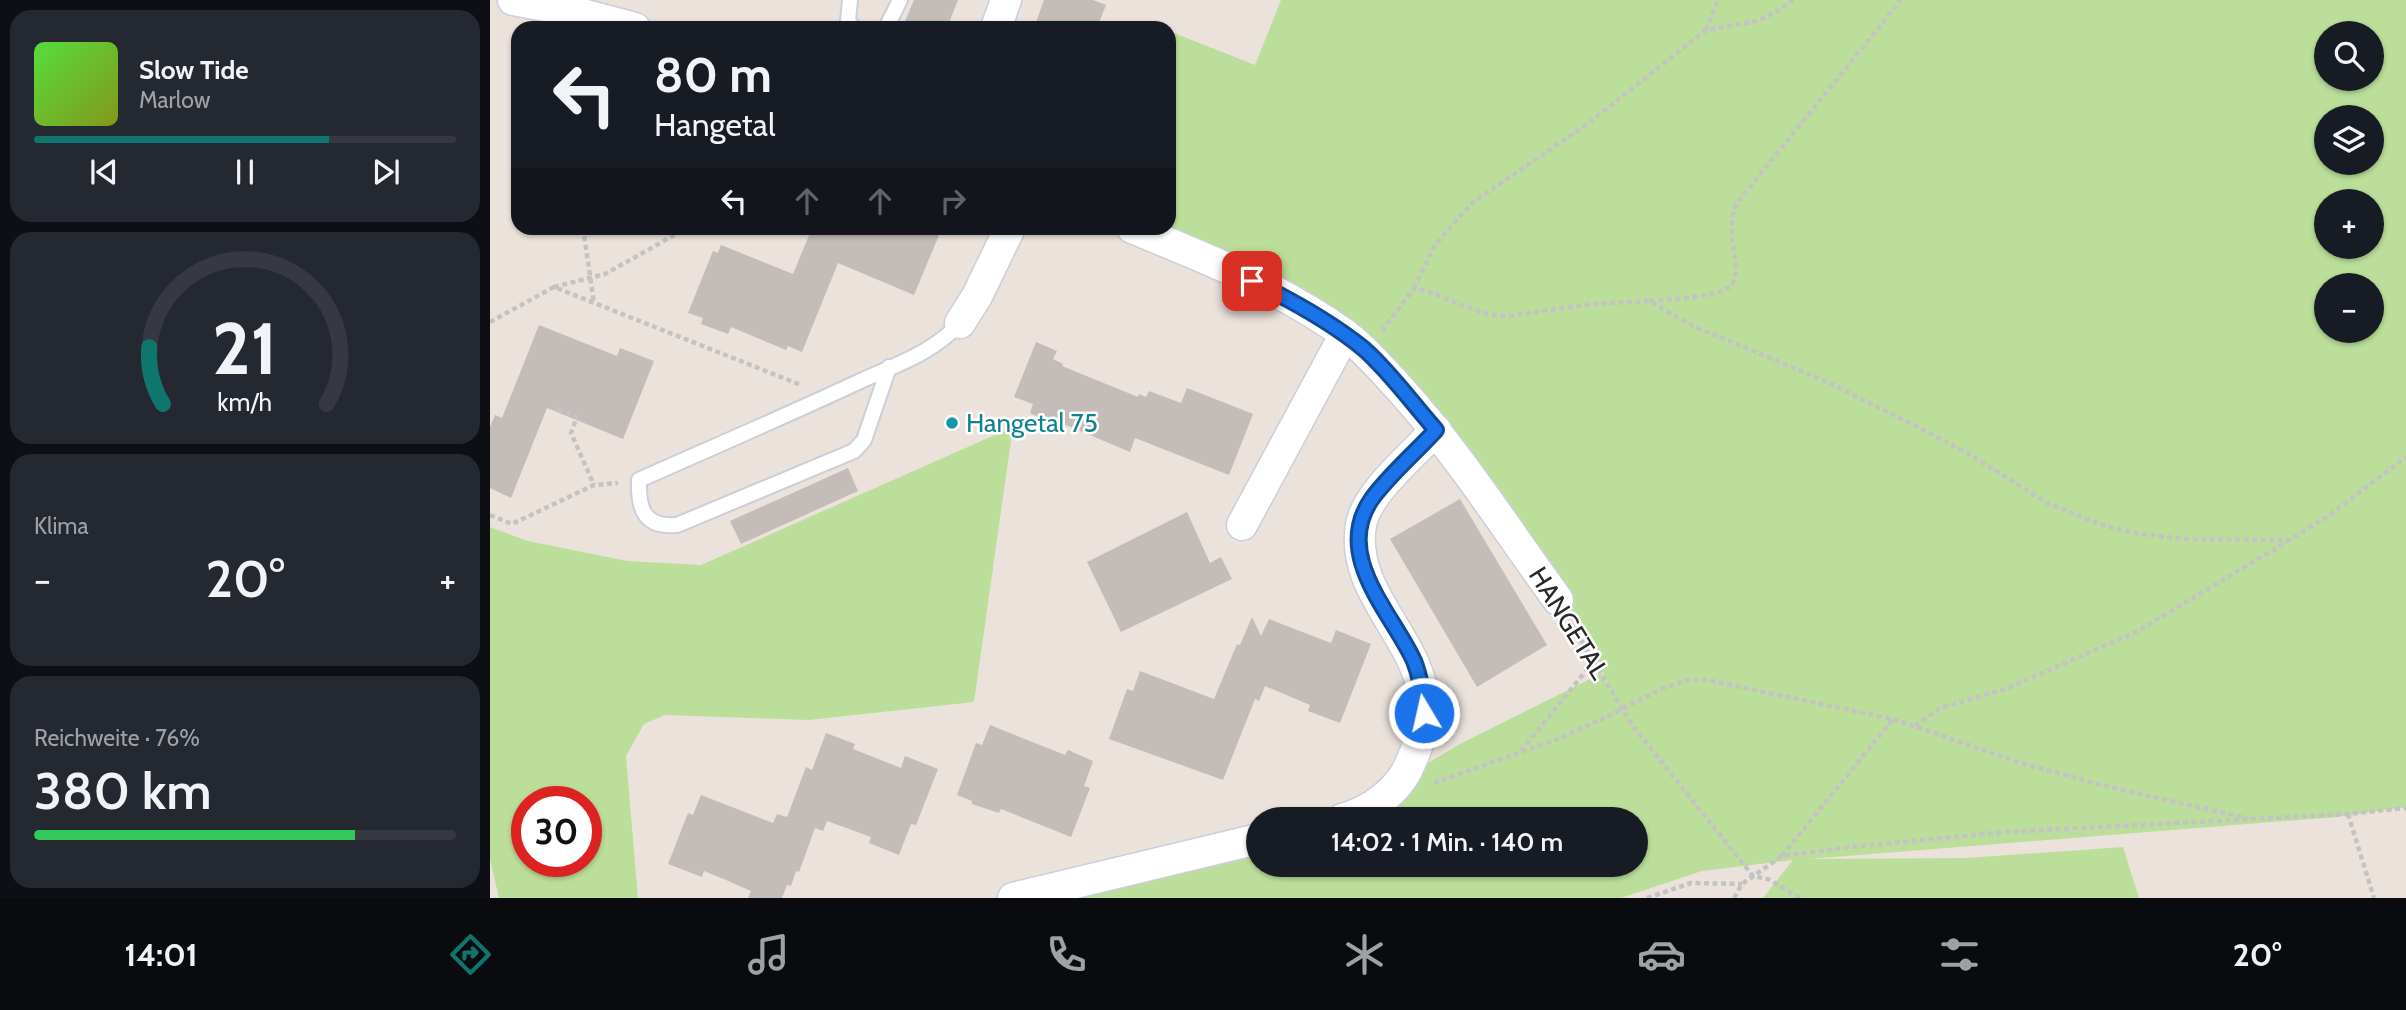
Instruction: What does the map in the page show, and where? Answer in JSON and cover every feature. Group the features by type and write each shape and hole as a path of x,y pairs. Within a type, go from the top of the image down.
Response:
{"street":[{"path":"513,0 609,21"},
{"path":"998,21 1006,0"},
{"path":"960,323 977,296 1007,235"},
{"name":"HANGETAL","path":"1149,235 1293,301 1356,343 1436,430 1558,600"},
{"path":"1242,525 1356,343"},
{"path":"1370,807 1386,796 1405,775 1419,744 1424,713 1422,688 1414,662 1367,580 1359,544 1361,522 1370,501 1436,430"},
{"path":"1013,898 1246,842"}],"lane":[{"path":"848,21 850,0"},
{"path":"892,21 900,0"},
{"path":"889,368 864,440 854,451 677,526 662,527 641,510 639,480 928,350 947,337 960,323"}],"path":[{"path":"1706,30 1718,0"},
{"path":"1356,343 1414,288 1435,245 1472,203 1586,125 1706,30 1757,21 1793,0"},
{"path":"1414,288 1436,293 1479,313 1493,316 1723,291 1732,285 1736,276 1730,233 1735,204 1901,0"},
{"path":"584,235 594,303"},
{"path":"490,322 554,287 605,274 675,235"},
{"path":"554,287 827,396"},
{"path":"1649,301 1693,326 1823,380 1904,420 1969,454 2047,503 2102,525 2182,539 2289,540"},
{"path":"558,409 577,417 571,433 594,485"},
{"path":"1915,726 1940,708 2008,688 2136,632 2327,517 2406,457"},
{"path":"490,515 512,524 594,485 639,480"},
{"name":"HANGETAL","path":"1558,600 1633,725 1753,876"},
{"path":"1520,752 1594,661"},
{"path":"1386,796 1422,787 1558,739 1661,689 1688,680 1707,680 1893,719 2021,763 2105,786 2255,819"},
{"path":"1734,898 1742,884 1782,856 1893,719"},
{"path":"1782,856 2006,832 2348,814 2406,808"},
{"path":"2348,814 2374,898"},
{"path":"1753,876 1768,878 1800,898"},
{"path":"1647,898 1691,883 1742,884"}],"green space":[{"path":"1281,0 2406,0 2406,807 2336,817 1809,859 1966,858 2123,847 2139,898 1763,898 1793,860 1702,871 1621,898 1029,898 1246,843 1246,877 1648,877 1648,807 1363,807 1406,776 1460,744 1602,673 1612,694 1586,633 1441,431 1374,349 1176,232 1176,34 1255,65"},
{"path":"1013,427 974,702 809,720 665,715 644,724 626,756 638,898 499,898 490,859 490,527 528,541 627,561 701,565"}],"building":[{"path":"914,0 958,0 950,21 905,21"},
{"path":"1044,0 1093,0 1106,5 1100,21 1036,21"},
{"path":"809,235 939,235 914,295 838,263 802,352 788,346 786,350 731,327 728,334 701,324 703,318 688,313 713,251 718,253 721,245 793,274"},
{"path":"539,325 617,356 620,348 654,361 623,439 547,408 511,498 490,488 490,427 495,415 502,418"},
{"path":"1036,342 1057,351 1053,359 1063,364 1062,366 1138,397 1139,394 1146,397 1149,391 1181,403 1187,388 1253,414 1229,475 1135,438 1130,452 1052,419 1051,423 1030,413 1033,404 1014,397"},
{"path":"848,468 858,491 741,544 730,521"},
{"path":"1460,499 1547,645 1477,687 1390,539"},
{"path":"1187,512 1210,563 1221,557 1232,579 1121,632 1087,562"},
{"path":"1252,617 1261,636 1269,619 1331,643 1336,630 1371,644 1340,723 1308,711 1310,705 1265,686 1259,701 1255,699 1223,780 1109,739 1127,689 1133,691 1140,671 1214,699 1237,644 1240,645"},
{"path":"990,725 1065,755 1068,750 1093,761 1084,786 1090,788 1071,837 1001,809 999,813 972,804 972,801 957,795 976,743 982,745"},
{"path":"826,733 855,744 853,749 901,768 905,756 938,769 916,825 911,824 899,855 869,843 871,837 827,821 823,831 815,828 799,872 796,871 791,886 787,885 782,898 748,898 751,891 726,880 704,871 702,877 668,864 688,813 693,815 701,795 773,823 777,814 787,817 806,767 812,770"}],"place":[{"name":"Hangetal 75","path":"952,423"}],"route":[{"path":"1252,281 1293,301 1345,334 1366,352 1436,430 1370,501 1361,522 1359,544 1367,580 1414,662 1422,688 1424,713"}]}
